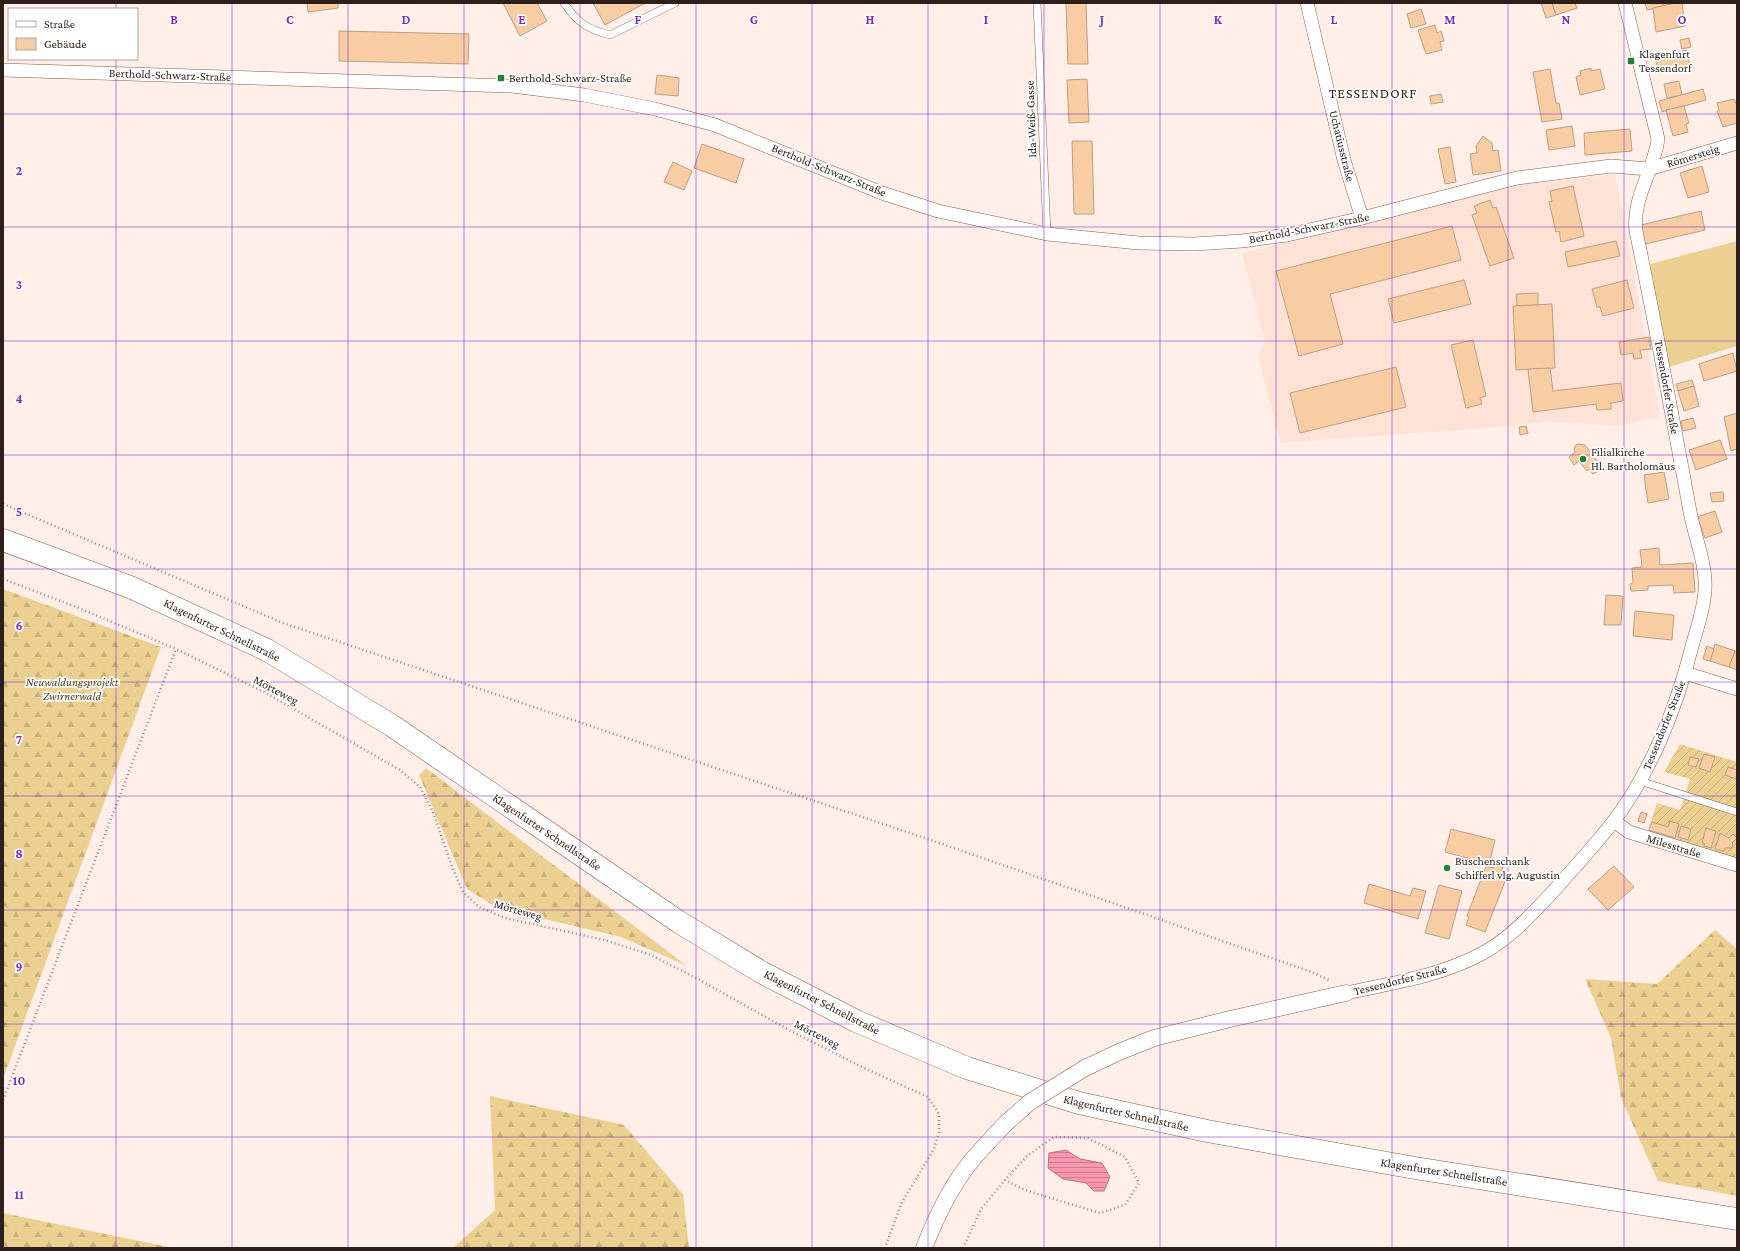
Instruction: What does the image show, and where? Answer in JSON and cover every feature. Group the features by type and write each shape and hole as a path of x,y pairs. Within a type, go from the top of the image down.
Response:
{"highway":[{"name":"Klagenfurter Schnellstraße","path":"3,540 130,587 267,650 391,725 679,922 755,968 856,1021 967,1068 1079,1103 1207,1132 1415,1168 1737,1219"}],"street":[{"name":"Uchatiusstraße","path":"1307,3 1344,160 1362,218"},
{"name":"Tessendorfer Straße","path":"924,1248 943,1205 972,1160 1006,1123 1030,1102 1085,1068 1118,1052 1154,1038 1230,1019 1439,972 1482,954 1507,937 1529,917 1614,821 1640,781 1656,751 1685,673 1701,614 1705,590 1704,568 1693,531 1655,320 1634,217 1638,199 1657,150 1658,139 1625,3"},
{"name":"Berthold-Schwarz-Straße","path":"3,70 512,86 584,95 655,109 715,125 882,193 938,211 1047,234 1138,243 1194,244 1242,241 1287,235 1362,218 1517,178 1611,166 1649,169"},
{"name":"Römersteig","path":"1649,169 1737,143"},
{"path":"1685,673 1737,689"},
{"name":"Milesstraße","path":"1614,821 1629,832 1737,865"}],"lane":[{"path":"564,3 577,20 592,31 610,35 675,3"},
{"name":"Ida-Weiß-Gasse","path":"1037,3 1047,234"},
{"path":"1640,781 1737,812"}],"path":[{"path":"3,504 283,623 912,834 1309,970 1341,986 1346,993"},
{"name":"Mörteweg","path":"3,579 79,608 176,649 266,693 400,770 420,787 433,812 452,867 463,892 479,907 505,918 605,940 651,955 698,979 789,1030 862,1067 928,1097 939,1114 939,1132 934,1149 902,1202 885,1248"},
{"path":"3,1100 176,649"},
{"path":"963,1248 982,1209 1005,1180 1027,1156 1054,1137 1088,1138 1125,1156 1139,1183 1125,1205 1100,1213 1025,1190 1005,1180"}],"shaded area":[{"path":"1615,174 1660,416 1618,426 1547,421 1510,426 1281,443 1258,357 1265,341 1242,253 1519,185"},
{"path":"1066,1150 1080,1159 1102,1163 1110,1177 1104,1191 1094,1191 1086,1183 1063,1179 1048,1168 1049,1153"}],"green space":[{"path":"1737,241 1737,346 1669,367 1650,264"},
{"name":"Neuwaldungsprojekt Zwirnerwald","path":"3,589 161,647 3,1079"},
{"path":"1680,744 1737,762 1737,860 1648,831 1657,803 1680,810 1690,779 1664,772"},
{"path":"426,768 687,966 621,937 497,908 467,889 419,775"},
{"path":"1715,930 1737,949 1737,1196 1658,1181 1621,1098 1611,1038 1585,979 1657,984"},
{"path":"490,1096 624,1125 683,1194 689,1248 453,1248 495,1210"},
{"path":"3,1213 174,1248 3,1248"}],"building":[{"path":"307,3 338,3 338,8 308,12"},
{"path":"503,3 537,3 547,21 520,36"},
{"path":"593,3 645,3 605,25"},
{"path":"1066,3 1086,3 1088,64 1068,64"},
{"path":"1541,3 1552,3 1556,15 1546,18"},
{"path":"1552,3 1575,3 1577,8 1556,15"},
{"path":"1645,3 1663,3 1663,6 1647,10"},
{"path":"1682,3 1685,26 1656,32 1653,8"},
{"path":"1421,9 1426,24 1411,28 1407,14"},
{"path":"1435,25 1437,33 1441,31 1444,41 1440,42 1442,50 1426,54 1418,30"},
{"path":"339,31 469,34 468,64 339,61"},
{"path":"1689,38 1691,47 1682,49 1680,40"},
{"path":"1687,50 1690,66 1659,73 1655,58"},
{"path":"1591,68 1591,71 1600,69 1605,89 1580,95 1576,77 1581,75 1580,71"},
{"path":"1550,69 1556,103 1559,103 1562,119 1542,122 1533,72"},
{"path":"657,75 679,78 678,96 655,94"},
{"path":"1087,79 1089,122 1069,123 1067,80"},
{"path":"1679,81 1682,95 1667,98 1664,84"},
{"path":"1703,89 1706,100 1662,112 1659,101"},
{"path":"1441,94 1443,102 1431,104 1430,96"},
{"path":"1734,99 1737,106 1737,123 1723,127 1717,111 1719,110 1717,103"},
{"path":"1684,106 1689,123 1686,124 1688,132 1673,136 1666,110"},
{"path":"1572,126 1575,146 1549,150 1546,130"},
{"path":"1630,129 1632,151 1585,155 1584,133"},
{"path":"1483,136 1492,143 1493,151 1498,150 1501,171 1473,175 1470,154 1477,153 1476,146"},
{"path":"1072,141 1092,141 1094,214 1074,214"},
{"path":"702,144 744,159 736,183 694,168"},
{"path":"1450,147 1456,182 1445,184 1438,149"},
{"path":"673,162 692,171 684,190 664,182"},
{"path":"1702,166 1709,192 1688,198 1680,173"},
{"path":"1573,186 1584,236 1561,242 1559,231 1556,232 1549,202 1552,201 1550,191"},
{"path":"1490,200 1493,208 1496,207 1514,258 1490,266 1472,215 1477,213 1474,206"},
{"path":"1701,211 1705,230 1645,244 1641,225"},
{"path":"1452,226 1461,260 1330,294 1343,344 1299,356 1276,271"},
{"path":"1616,241 1620,256 1568,267 1565,252"},
{"path":"1464,280 1471,304 1394,323 1388,299"},
{"path":"1627,280 1634,308 1603,316 1600,307 1597,307 1592,289"},
{"path":"1538,293 1538,305 1517,306 1516,294"},
{"path":"1552,304 1555,368 1516,370 1513,306"},
{"path":"1649,337 1651,349 1640,350 1642,358 1634,359 1633,353 1621,355 1619,342"},
{"path":"1473,340 1486,396 1480,398 1482,404 1466,408 1451,345"},
{"path":"1733,353 1737,371 1704,381 1699,364"},
{"path":"1396,367 1406,407 1300,433 1290,393"},
{"path":"1550,368 1553,391 1621,383 1623,401 1611,403 1611,409 1597,410 1596,404 1533,412 1528,369"},
{"path":"1692,380 1694,386 1678,391 1676,384"},
{"path":"1694,386 1699,406 1684,411 1678,391"},
{"path":"1737,413 1737,449 1731,451 1724,417"},
{"path":"1693,418 1696,428 1683,431 1681,421"},
{"path":"1526,426 1528,433 1520,435 1519,427"},
{"path":"1720,440 1727,459 1696,470 1689,450"},
{"name":"Filialkirche Hl. Bartholomäus","path":"1577,444 1585,445 1598,462 1596,464 1600,470 1593,474 1589,469 1587,471 1579,461 1574,465 1569,457 1575,452 1574,448"},
{"path":"1664,472 1669,499 1648,503 1644,475"},
{"path":"1723,492 1724,501 1712,502 1710,493"},
{"path":"1715,511 1722,532 1705,538 1697,517"},
{"path":"1659,548 1660,565 1693,563 1695,592 1674,593 1673,585 1648,586 1648,590 1631,591 1630,584 1633,583 1632,568 1642,567 1640,550"},
{"path":"1606,595 1623,596 1621,625 1604,625"},
{"path":"1635,611 1674,615 1672,640 1633,636"},
{"path":"1715,644 1735,651 1729,667 1710,661"},
{"path":"1707,646 1714,649 1710,661 1703,659"},
{"path":"1735,651 1737,651 1737,670 1729,667"},
{"path":"1704,754 1715,757 1710,772 1699,768"},
{"path":"1690,757 1699,759 1696,767 1688,765"},
{"path":"1728,767 1737,770 1736,779 1725,775"},
{"path":"1641,812 1647,814 1644,823 1638,821"},
{"path":"1670,821 1679,824 1675,838 1649,830 1652,822 1668,827"},
{"path":"1681,826 1691,829 1688,840 1678,837"},
{"path":"1706,828 1716,831 1711,848 1704,846 1704,843 1702,843"},
{"path":"1451,829 1495,840 1489,864 1445,852"},
{"path":"1720,833 1729,838 1733,834 1737,838 1732,843 1732,848 1725,848 1724,851 1715,849"},
{"path":"1495,862 1504,866 1501,871 1508,874 1485,932 1466,925 1469,917 1467,916 1486,866 1493,868"},
{"path":"1614,866 1634,887 1608,910 1588,889"},
{"path":"1369,884 1410,896 1413,888 1426,891 1418,919 1364,903"},
{"path":"1439,885 1462,891 1449,939 1425,933"}],"place":[{"name":"Klagenfurt Tessendorf","path":"1631,61"},
{"name":"Berthold-Schwarz-Straße","path":"501,78"},
{"name":"Filialkirche Hl. Bartholomäus","path":"1583,459"},
{"name":"Buschenschank Schifferl vlg. Augustin","path":"1447,868"}],"district":[{"name":"TESSENDORF","path":"1373,93"}]}
